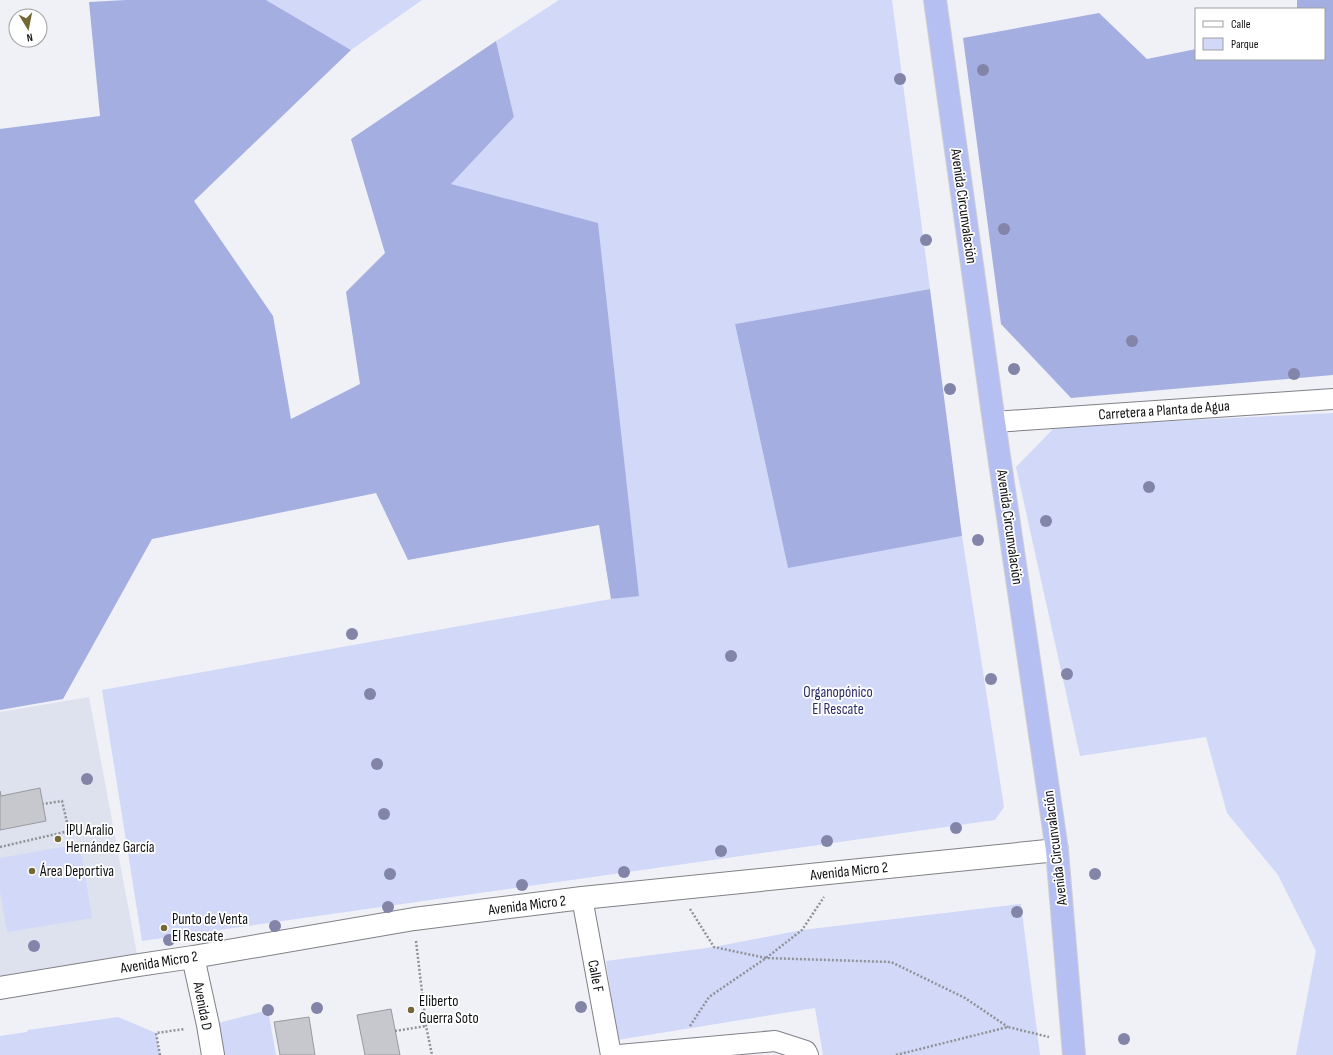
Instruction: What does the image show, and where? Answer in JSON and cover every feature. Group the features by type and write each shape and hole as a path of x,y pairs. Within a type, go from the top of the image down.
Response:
{"highway":[{"name":"Avenida Circunvalación","path":"935,0 994,422 1057,850 1073,1049"}],"street":[{"name":"Carretera a Planta de Agua","path":"994,422 1333,398"},
{"name":"Avenida Micro 2","path":"0,988 414,919 582,898 1057,850"},
{"name":"Calle F","path":"582,898 611,1055"},
{"name":"Avenida D","path":"193,957 213,1055"},
{"path":"619,1055 775,1041 806,1051 808,1055"}],"path":[{"path":"0,847 69,831 62,801 43,804"},
{"path":"676,1050 709,997 766,958 802,930 841,872"},
{"path":"677,888 714,947 766,958 891,962 965,998 1008,1028 1073,1049"},
{"path":"414,919 426,1026 432,1055"},
{"path":"395,1031 426,1026"},
{"path":"896,1055 1008,1028"},
{"path":"156,1033 160,1055"}],"shaded area":[{"path":"126,0 266,0 351,50 194,201 273,316 291,419 360,384 346,292 385,253 351,139 496,41 514,117 451,184 598,223 639,596 611,599 599,525 408,560 376,493 152,539 63,699 0,710 0,129 100,116 89,2"},
{"path":"1297,0 1333,0 1333,375 1071,398 1001,324 963,38 1099,13 1147,59 1195,49 1195,60 1325,60 1325,8 1297,8"},
{"path":"930,289 962,536 788,568 735,324"},
{"name":"IPU Aralio Hernández García","path":"89,697 139,965 0,988 0,712"}],"green space":[{"path":"266,0 422,0 351,50"},
{"name":"Organopónico El Rescate","path":"559,0 892,0 930,289 735,324 788,567 962,536 1004,807 995,820 142,941 102,690 639,594 450,184 514,117 496,41"},
{"path":"1333,413 1333,1055 1296,1055 1316,951 1278,875 1227,813 1206,737 1080,756 1016,467 1055,427"},
{"path":"80,844 92,918 7,932 0,891 0,858"},
{"path":"1021,904 1040,1055 823,1055 815,1008 617,1040 606,961 714,947 802,930"},
{"path":"268,1010 276,1055 215,1055 211,1025"},
{"path":"118,1017 156,1033 160,1055 0,1055 0,1036 27,1032 28,1030"}],"building":[{"path":"40,788 46,821 0,830 0,791 1,796"},
{"path":"391,1009 400,1055 365,1055 357,1015"},
{"path":"309,1017 315,1055 280,1055 274,1022"}],"place":[{"name":"IPU Aralio Hernández García","path":"58,839"},
{"name":"Área Deportiva","path":"32,871"},
{"name":"Punto de Venta El Rescate","path":"164,928"},
{"name":"Eliberto Guerra Soto","path":"411,1010"}]}
